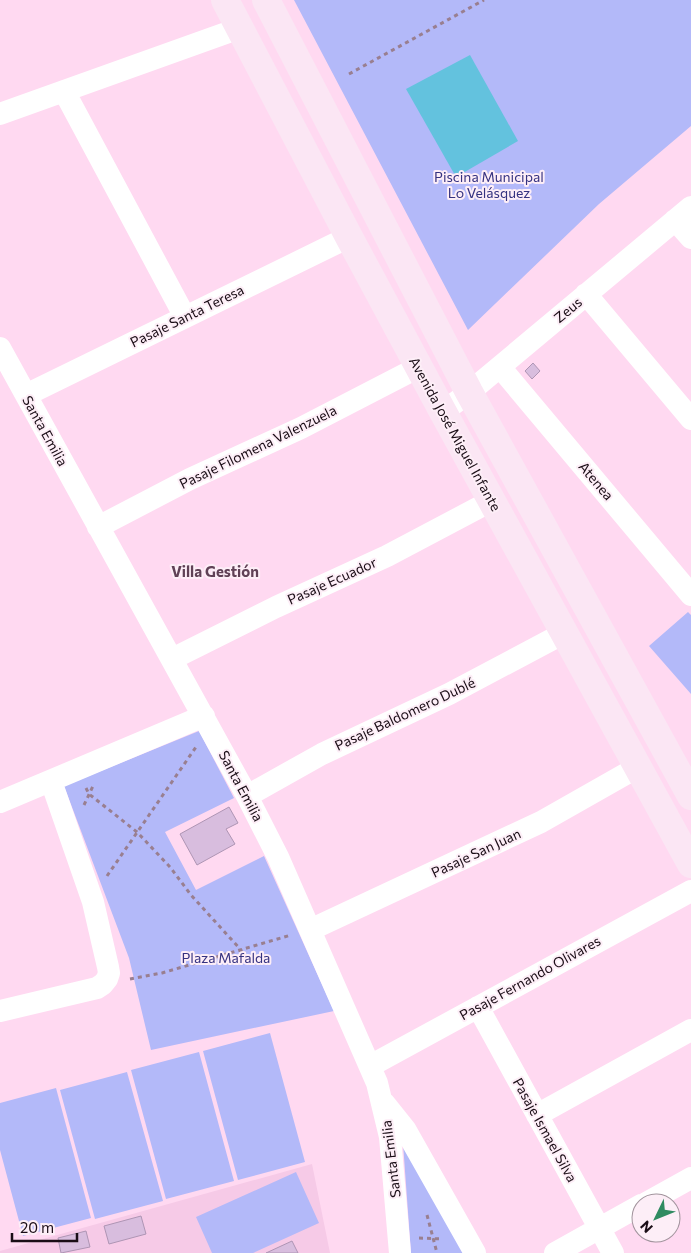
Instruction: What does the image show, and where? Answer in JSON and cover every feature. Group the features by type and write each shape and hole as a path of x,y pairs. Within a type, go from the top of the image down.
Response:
{"main road":[{"name":"Avenida José Miguel Infante","path":"225,0 349,237 491,501 691,864"},
{"path":"266,0 469,392 691,796"}],"street":[{"path":"0,114 240,28"},
{"path":"64,91 185,317"},
{"path":"683,213 691,238"},
{"name":"Zeus","path":"443,412 500,367 683,213"},
{"name":"Pasaje Santa Teresa","path":"26,395 349,237"},
{"path":"586,294 691,419"},
{"name":"Santa Emilia","path":"0,348 172,660 197,719 247,796 278,857 370,1066 382,1101 390,1137 400,1244"},
{"name":"Pasaje Filomena Valenzuela","path":"98,527 190,479 301,428 419,367"},
{"name":"Atenea","path":"500,367 691,594"},
{"name":"Pasaje Ecuador","path":"172,660 276,607 387,556 491,501"},
{"name":"Pasaje Baldomero Dublé","path":"247,796 322,754 472,683 564,633"},
{"path":"0,802 197,719"},
{"name":"Pasaje San Juan","path":"310,930 541,822 638,767"},
{"path":"0,1011 97,988 107,979 108,967 93,902 51,781"},
{"name":"Pasaje Fernando Olivares","path":"370,1066 691,891"},
{"name":"Pasaje Ismael Silva","path":"478,1007 613,1253"},
{"path":"537,1114 691,1030"},
{"path":"382,1101 395,1115 404,1129 470,1246"},
{"path":"664,1193 691,1178"},
{"path":"555,1253 631,1211"}],"path":[{"path":"349,74 484,0"},
{"path":"93,902 103,882 196,746 197,719"},
{"path":"70,833 108,756"},
{"path":"77,770 89,794 137,832 241,950 243,958"},
{"path":"107,979 130,980 162,973 310,930"},
{"path":"400,1244 432,1239 470,1246"}],"shaded area":[{"name":"Piscina Municipal Lo Velásquez","path":"470,55 518,141 456,177 406,89"},
{"path":"312,1164 330,1253 0,1253 0,1251"}],"green space":[{"path":"294,0 691,0 691,126 599,204 468,330"},
{"path":"688,612 691,615 691,694 649,646"},
{"name":"Plaza Mafalda","path":"199,731 234,798 165,832 196,890 264,856 334,1011 151,1050 129,958 64,786"},
{"path":"270,1033 305,1162 238,1180 203,1051"},
{"path":"199,1052 234,1181 166,1199 131,1070"},
{"path":"127,1072 163,1201 95,1219 60,1090"},
{"path":"56,1088 91,1218 23,1236 0,1150 0,1103"},
{"path":"402,1130 472,1253 411,1253"},
{"path":"296,1172 319,1223 253,1253 212,1253 196,1217"}],"building":[{"path":"533,363 540,371 532,379 525,371"},
{"path":"229,807 238,823 226,829 235,844 197,865 180,834"},
{"path":"141,1216 146,1234 109,1244 104,1226"},
{"path":"86,1231 90,1247 61,1253 58,1238"},
{"path":"292,1241 298,1253 266,1253"}],"district":[{"name":"Villa Gestión","path":"215,572"}]}
